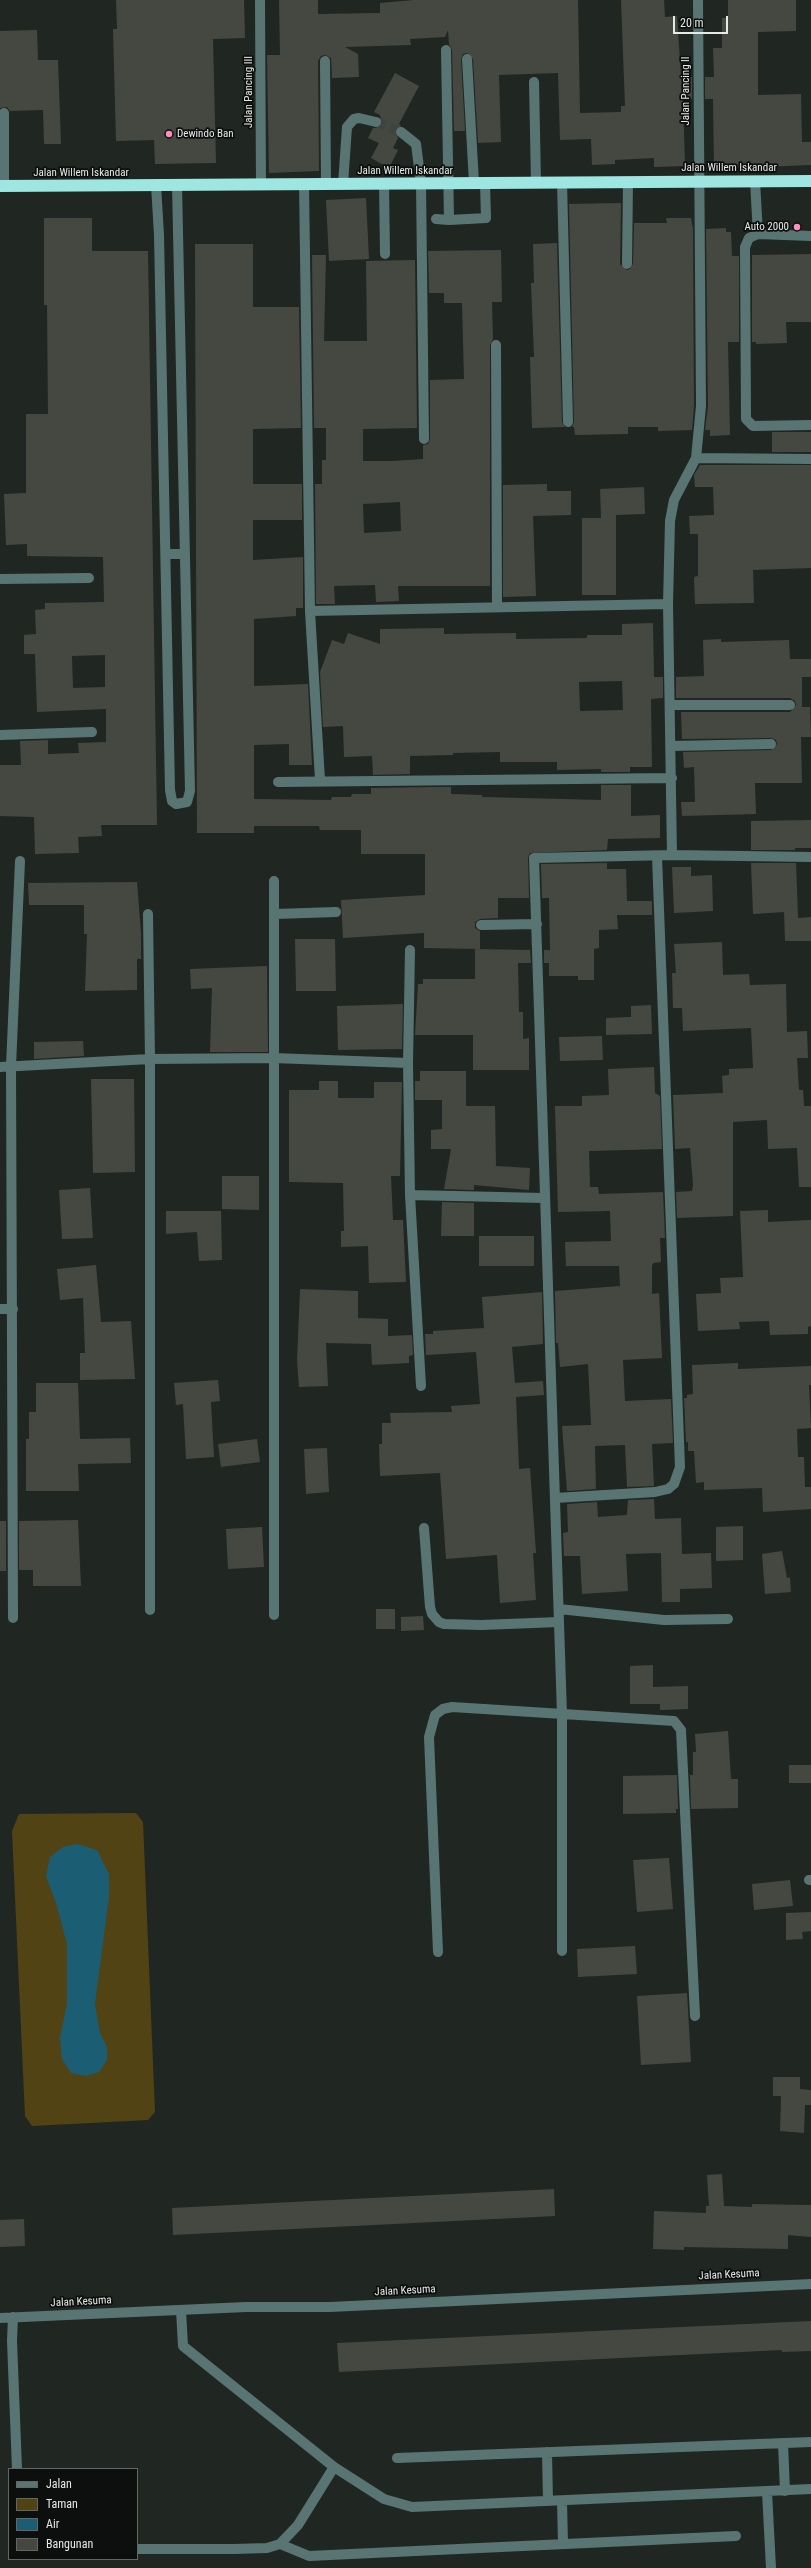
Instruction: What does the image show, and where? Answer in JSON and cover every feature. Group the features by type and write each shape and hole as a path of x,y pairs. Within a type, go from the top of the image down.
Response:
{"highway":[{"name":"Jalan Willem Iskandar","path":"2,186 811,181"}],"street":[{"name":"Jalan Pancing III","path":"260,0 261,184"},
{"name":"Jalan Pancing II","path":"672,855 672,778 668,604 671,512 696,458 701,406 698,182 698,0"},
{"path":"446,50 449,220"},
{"path":"436,220 486,218 480,183 467,58"},
{"path":"325,61 326,184"},
{"path":"534,82 536,183"},
{"path":"2,186 4,113"},
{"path":"343,184 347,127 354,119 359,118 376,122"},
{"path":"401,132 416,144 421,183 424,439"},
{"path":"755,181 758,234"},
{"path":"562,182 568,422"},
{"path":"627,264 628,182"},
{"path":"304,184 310,610 320,780"},
{"path":"384,184 385,254"},
{"path":"156,185 159,235 170,790 172,801 176,804 187,802 190,796 177,185"},
{"path":"811,236 758,234 749,238 745,247 746,419 754,426 811,425"},
{"path":"496,345 497,607"},
{"path":"696,458 811,459"},
{"path":"166,554 185,554"},
{"path":"0,579 89,578"},
{"path":"310,610 668,604"},
{"path":"670,705 790,705"},
{"path":"0,735 92,732"},
{"path":"671,746 771,744"},
{"path":"278,782 320,780 672,778"},
{"path":"562,1951 562,1714 534,858 672,855 811,857"},
{"path":"555,1498 655,1492 668,1489 674,1484 680,1467 657,856"},
{"path":"13,1618 11,1066 20,861"},
{"path":"274,881 274,1615"},
{"path":"275,914 336,912"},
{"path":"148,914 150,1059 150,1610"},
{"path":"481,925 536,924"},
{"path":"410,950 408,1063 410,1196 421,1386"},
{"path":"0,1067 150,1059 273,1058 408,1063"},
{"path":"410,1196 544,1198"},
{"path":"0,1309 13,1309"},
{"path":"424,1528 430,1607 432,1614 439,1622 480,1624 559,1622"},
{"path":"559,1609 664,1620 728,1619"},
{"path":"438,1952 430,1737 435,1715 443,1709 452,1707 664,1719 674,1721 681,1730 694,2016"},
{"name":"Jalan Kesuma","path":"0,2318 181,2310 330,2307 811,2284"},
{"path":"181,2310 183,2346 334,2466 384,2499 412,2507 811,2489"},
{"path":"13,2317 17,2468"},
{"path":"397,2458 811,2442"},
{"path":"783,2443 785,2491"},
{"path":"546,2452 548,2501"},
{"path":"138,2549 267,2548 280,2544 298,2525 334,2466"},
{"path":"767,2492 771,2568"},
{"path":"562,2501 563,2544"},
{"path":"280,2544 309,2556 736,2536"}],"green space":[{"path":"136,1813 143,1822 155,2112 148,2120 32,2126 25,2116 12,1831 19,1814"}],"water":[{"path":"77,1844 97,1850 109,1874 109,1897 95,2004 100,2033 107,2047 107,2060 99,2072 86,2076 71,2073 62,2059 60,2037 67,2004 67,1944 56,1903 46,1876 50,1857 63,1847"}],"building":[{"path":"116,0 244,0 245,38 213,39 216,163 155,164 154,140 116,141 113,29 117,29"},
{"path":"279,0 318,0 318,14 380,13 380,3 414,0 578,0 580,113 621,112 621,106 625,106 621,0 664,0 665,17 677,16 681,77 692,77 692,99 683,100 685,166 654,167 654,158 615,160 615,164 592,165 591,139 560,140 558,73 499,75 501,142 478,143 473,59 467,53 463,54 461,59 465,131 454,131 452,50 449,44 448,30 445,37 410,39 411,45 345,47 358,54 359,77 332,78 331,58 325,55 321,56 318,61 319,171 269,173 267,55 280,55"},
{"path":"728,0 796,0 796,31 758,32 758,95 801,94 802,142 811,142 811,165 714,169 713,99 705,99 705,77 714,77 713,48 722,48 722,18 728,18"},
{"path":"37,30 38,60 58,60 61,144 44,144 43,110 10,111 7,107 0,108 0,31"},
{"path":"395,73 419,86 399,124 401,126 395,131 398,138 393,148 398,150 389,168 371,158 379,143 368,138 373,128 378,128 382,124 380,115 374,112"},
{"path":"366,198 369,259 329,261 326,200"},
{"path":"621,203 620,264 627,270 630,269 633,264 634,223 667,223 666,218 691,218 693,229 694,406 692,430 658,431 658,427 628,427 628,434 575,435 574,427 572,427 574,422 569,204"},
{"path":"44,218 92,218 92,251 148,251 157,825 101,825 102,836 78,837 79,853 35,854 34,817 0,816 0,765 21,765 20,741 48,740 48,754 79,753 78,743 106,742 106,709 37,712 35,654 24,654 24,635 36,634 35,610 45,609 45,603 104,602 103,557 27,556 27,544 6,545 4,494 26,493 26,414 48,414 47,305 44,305","holes":["105,655 105,687 73,688 72,656"]},
{"path":"726,228 726,232 731,232 732,256 739,256 739,342 728,342 730,435 710,436 710,430 705,430 708,406 706,229"},
{"path":"557,243 562,422 565,427 532,428 530,357 534,357 531,283 534,283 533,244"},
{"path":"195,244 253,244 253,307 299,307 301,428 253,429 253,484 302,484 302,520 253,520 253,560 303,557 303,608 296,608 296,616 254,619 254,686 308,684 312,765 289,765 289,744 254,745 254,799 331,800 332,797 351,797 352,794 371,794 371,788 451,787 451,794 482,795 482,797 601,800 601,785 631,785 631,816 660,815 660,838 608,839 607,850 530,853 528,858 529,898 498,898 498,918 480,919 475,922 475,928 480,931 480,949 424,948 424,933 343,938 341,900 425,895 425,854 361,854 361,830 320,830 319,826 254,826 254,833 197,833"},
{"path":"501,250 502,302 492,302 493,339 490,345 490,586 398,586 399,601 376,602 375,585 334,586 335,604 316,604 315,484 322,484 322,460 326,460 326,428 314,428 312,255 326,255 324,341 367,341 366,261 415,260 417,428 363,429 363,461 392,461 423,459 423,445 428,444 430,439 430,380 464,379 462,303 444,303 444,293 429,293 428,251","holes":["400,502 401,531 364,533 363,504"]},
{"path":"811,254 811,322 786,322 787,343 756,344 756,342 752,342 752,255"},
{"path":"772,432 811,432 811,452 772,452"},
{"path":"700,465 811,465 811,568 753,570 754,603 695,604 694,577 698,576 698,534 690,534 689,516 714,515 713,487 695,487 694,475"},
{"path":"547,484 547,491 571,491 571,515 533,516 536,596 503,597 503,485"},
{"path":"644,487 645,514 616,515 616,595 582,595 582,518 601,518 600,489"},
{"path":"653,623 654,677 663,677 663,698 651,699 652,767 630,767 630,772 601,772 601,769 557,770 557,762 500,762 500,752 453,753 453,755 410,756 410,774 373,775 372,756 344,757 343,726 323,727 320,672 332,640 344,644 348,633 380,644 380,629 444,628 444,634 516,633 516,639 587,638 587,635 622,635 622,624","holes":["622,681 623,710 580,711 579,682"]},
{"path":"721,639 721,642 789,640 790,659 811,659 811,677 802,677 802,707 810,707 811,737 801,737 802,783 755,783 756,814 682,816 681,802 695,802 694,767 684,768 683,752 771,750 777,744 776,740 771,738 682,739 681,712 790,712 796,705 795,701 790,698 676,698 676,677 704,676 703,640"},
{"path":"811,820 811,848 795,848 795,850 751,850 751,821"},
{"path":"607,863 607,869 626,869 627,901 652,901 652,915 617,915 618,929 599,930 599,948 594,949 594,980 578,980 578,976 549,976 549,963 544,963 544,950 550,950 549,898 542,898 541,864"},
{"path":"751,863 796,863 798,918 811,917 811,941 785,941 784,912 753,914"},
{"path":"672,867 691,867 691,876 712,875 713,911 674,913"},
{"path":"137,882 141,933 141,959 137,959 137,990 85,991 87,934 84,934 84,905 29,905 28,883"},
{"path":"295,939 335,939 336,991 296,991"},
{"path":"722,942 723,975 749,974 750,985 786,984 787,1032 807,1031 808,1058 797,1058 799,1090 803,1090 804,1106 811,1106 811,1187 799,1187 797,1148 768,1149 767,1120 733,1122 733,1216 677,1218 676,1192 692,1191 693,1185 690,1148 675,1149 673,1095 723,1093 722,1076 729,1075 729,1069 753,1068 751,1028 683,1031 682,1008 673,1008 672,973 676,973 674,944"},
{"path":"475,949 530,950 531,963 518,963 519,1012 523,1012 523,1039 529,1038 529,1070 473,1070 473,1035 415,1035 418,984 423,984 423,979 475,979"},
{"path":"267,966 268,1052 210,1052 212,988 191,989 190,969"},
{"path":"403,1004 402,1049 338,1050 337,1006"},
{"path":"651,1005 652,1034 606,1035 606,1018 631,1017 631,1006"},
{"path":"602,1036 603,1060 560,1061 559,1037"},
{"path":"83,1041 84,1056 34,1059 34,1042"},
{"path":"654,1067 655,1093 660,1096 662,1149 589,1151 590,1187 598,1187 599,1194 663,1192 665,1238 660,1238 661,1262 653,1263 652,1266 652,1294 659,1293 662,1358 623,1360 625,1401 671,1399 673,1443 652,1444 654,1486 627,1487 625,1445 595,1446 596,1489 567,1491 562,1426 591,1425 588,1364 560,1367 558,1343 556,1343 555,1291 620,1286 619,1266 566,1266 565,1242 611,1241 610,1211 558,1212 555,1106 582,1106 582,1096 609,1095 608,1069"},
{"path":"420,1071 466,1071 466,1106 495,1106 496,1166 530,1168 529,1190 474,1185 474,1190 444,1189 451,1149 431,1149 431,1130 442,1129 442,1100 415,1100 415,1081 420,1081"},
{"path":"91,1079 134,1079 135,1172 93,1173"},
{"path":"319,1081 338,1081 338,1098 374,1098 374,1082 402,1082 400,1176 391,1176 393,1220 403,1220 406,1282 369,1283 368,1246 341,1247 341,1231 344,1231 343,1183 289,1182 289,1090 319,1090"},
{"path":"222,1176 259,1176 259,1210 222,1209"},
{"path":"90,1188 93,1238 62,1239 59,1190"},
{"path":"442,1202 474,1203 474,1236 441,1236"},
{"path":"768,1210 768,1222 811,1220 811,1326 808,1327 808,1334 770,1335 769,1321 739,1322 740,1329 698,1331 696,1294 721,1293 720,1278 743,1277 740,1211"},
{"path":"166,1211 221,1211 222,1260 199,1261 197,1232 166,1234"},
{"path":"479,1236 534,1236 534,1266 479,1266"},
{"path":"96,1265 101,1322 131,1321 135,1379 80,1380 80,1353 85,1353 83,1298 60,1300 57,1269"},
{"path":"300,1289 358,1291 358,1318 388,1319 388,1336 412,1335 413,1355 409,1356 409,1363 372,1365 371,1344 326,1343 328,1386 299,1387 297,1361"},
{"path":"542,1292 543,1344 512,1347 515,1383 543,1381 544,1395 516,1397 519,1469 530,1468 536,1553 533,1553 536,1600 500,1603 497,1555 446,1559 440,1473 380,1476 379,1444 382,1444 382,1423 391,1423 390,1413 452,1412 451,1406 480,1404 476,1352 426,1355 425,1334 433,1334 433,1331 484,1328 482,1297"},
{"path":"738,1363 738,1369 811,1366 811,1385 809,1385 811,1428 797,1429 798,1457 804,1457 805,1487 811,1487 811,1509 763,1512 762,1488 704,1490 704,1482 696,1483 694,1451 688,1451 688,1442 686,1442 684,1398 687,1398 687,1395 693,1394 692,1365"},
{"path":"218,1380 220,1401 211,1402 214,1457 186,1459 183,1404 176,1405 174,1383"},
{"path":"36,1383 78,1383 80,1439 130,1438 131,1463 78,1464 79,1491 26,1491 26,1439 29,1439 29,1412 36,1412"},
{"path":"257,1439 260,1462 221,1467 218,1444"},
{"path":"327,1448 329,1492 306,1494 304,1449"},
{"path":"654,1499 655,1519 681,1518 682,1554 711,1553 712,1588 680,1589 680,1602 662,1602 661,1553 626,1554 628,1591 582,1594 580,1556 564,1556 563,1533 568,1532 567,1504 597,1502 598,1517 627,1515 628,1500"},
{"path":"78,1520 81,1586 33,1586 33,1570 19,1570 19,1521"},
{"path":"0,1521 6,1521 6,1571 0,1571"},
{"path":"743,1526 743,1560 716,1561 716,1527"},
{"path":"262,1527 264,1567 228,1569 226,1529"},
{"path":"782,1551 787,1578 790,1577 791,1592 765,1594 762,1554"},
{"path":"376,1609 395,1609 395,1629 376,1629"},
{"path":"423,1616 424,1630 401,1631 401,1617"},
{"path":"653,1665 653,1687 688,1686 688,1709 660,1710 660,1704 630,1704 630,1666"},
{"path":"728,1731 731,1779 738,1779 738,1808 691,1809 690,1775 693,1775 693,1752 696,1752 695,1734"},
{"path":"789,1765 811,1765 811,1783 789,1783"},
{"path":"677,1775 678,1809 676,1809 676,1813 623,1814 623,1776"},
{"path":"669,1858 673,1909 637,1912 633,1860"},
{"path":"790,1880 793,1906 754,1910 752,1884"},
{"path":"811,1912 811,1931 802,1932 803,1939 786,1940 786,1913"},
{"path":"635,1946 637,1974 578,1977 577,1949"},
{"path":"687,1993 691,2062 641,2065 637,1996"},
{"path":"773,2077 800,2077 800,2089 811,2090 811,2105 805,2105 804,2133 780,2131 781,2096 773,2096"},
{"path":"722,2174 724,2206 752,2207 752,2204 811,2205 811,2237 788,2235 788,2249 684,2247 684,2250 653,2249 654,2211 706,2213 706,2206 709,2206 707,2175"},
{"path":"554,2189 555,2216 173,2235 172,2208"},
{"path":"24,2219 25,2246 0,2247 0,2220"},
{"path":"811,2321 811,2351 782,2352 782,2350 339,2372 337,2343"}],"tunnel":[{"path":"376,122 401,132"}],"place":[{"name":"Dewindo Ban","path":"169,134"},
{"name":"Auto 2000","path":"797,227"}]}
